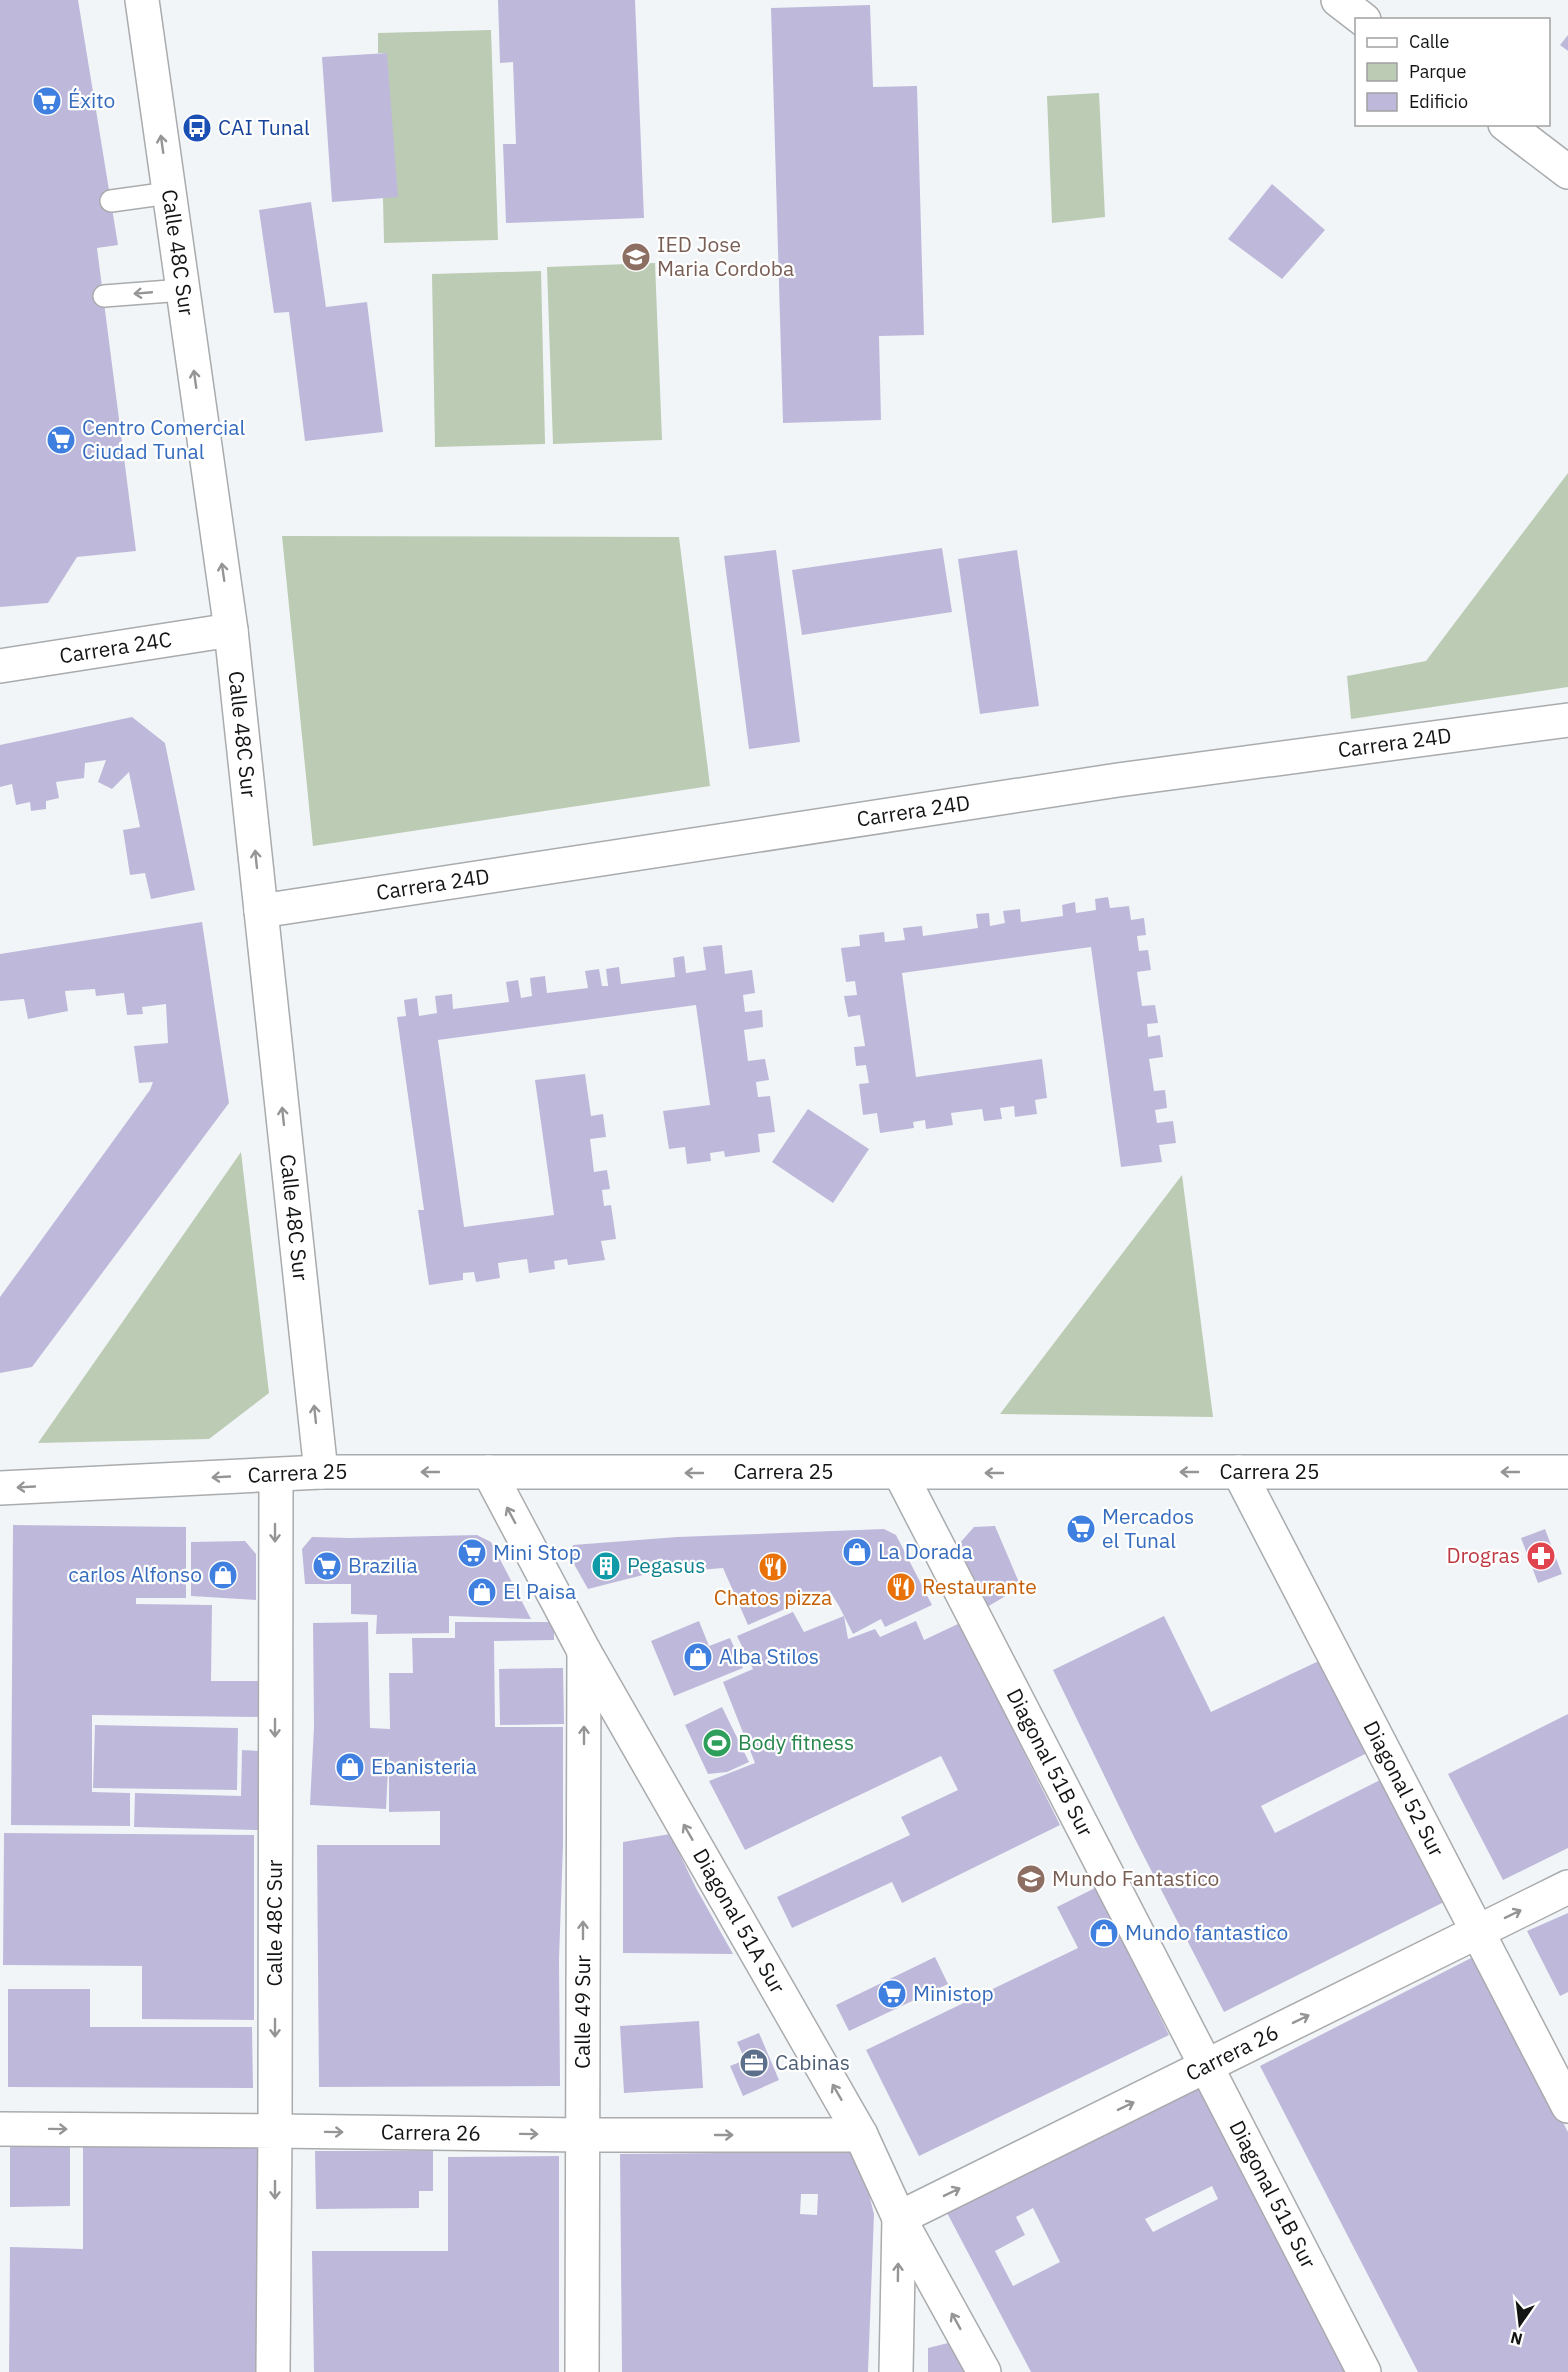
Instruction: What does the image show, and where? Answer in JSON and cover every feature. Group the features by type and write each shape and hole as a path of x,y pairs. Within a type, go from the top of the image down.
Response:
{"street":[{"name":"Calle 48C Sur","path":"142,0 231,630 321,1472"},
{"path":"1338,0 1361,18"},
{"path":"1507,126 1568,172"},
{"name":"Carrera 24C","path":"0,666 231,630"},
{"name":"Carrera 24D","path":"261,911 1118,780 1568,720"},
{"name":"Carrera 25","path":"0,1488 321,1472 1568,1472"},
{"name":"Diagonal 51A Sur","path":"489,1472 584,1651 861,2135 899,2218 984,2372"},
{"name":"Diagonal 52 Sur","path":"1239,1472 1568,2106"},
{"name":"Diagonal 51B Sur","path":"900,1473 1364,2372"},
{"name":"Calle 48C Sur","path":"273,2372 276,1475"},
{"name":"Calle 49 Sur","path":"582,2372 584,1651"},
{"name":"Carrera 26","path":"899,2218 1568,1887"},
{"name":"Carrera 26","path":"0,2129 582,2135 861,2135"},
{"path":"896,2372 899,2218"}],"lane":[{"path":"112,207 170,199"},
{"path":"104,296 183,290"}],"green space":[{"path":"491,30 498,240 384,243 387,53 378,53 378,33"},
{"path":"1099,93 1105,217 1052,223 1047,96"},
{"path":"655,263 662,440 553,444 547,267"},
{"path":"541,271 545,444 435,447 432,274"},
{"path":"1568,473 1568,687 1351,719 1347,676 1426,661"},
{"path":"282,536 679,537 710,786 313,846"},
{"path":"241,1152 269,1393 209,1439 38,1443"},
{"path":"1182,1175 1213,1417 1000,1414"}],"building":[{"path":"0,0 78,0 118,245 97,248 136,551 77,557 48,603 0,607"},
{"path":"498,0 635,0 644,218 506,223 503,144 516,144 513,62 500,63"},
{"path":"870,5 873,87 917,86 924,335 879,336 881,420 783,423 771,8"},
{"path":"1568,35 1568,51 1560,45"},
{"path":"387,53 398,197 332,202 322,57"},
{"path":"1272,184 1325,230 1282,279 1228,239"},
{"path":"311,202 326,307 367,302 383,432 305,441 289,312 274,313 259,210"},
{"path":"942,548 952,612 802,635 792,570"},
{"path":"776,550 800,742 749,749 724,556"},
{"path":"1017,550 1039,706 980,714 958,559"},
{"path":"132,717 165,743 195,890 151,899 145,873 130,875 123,830 140,827 129,772 112,789 98,782 106,760 85,763 84,778 56,782 59,798 46,801 46,809 31,811 30,802 16,805 12,784 0,787 0,745"},
{"path":"1108,897 1110,908 1129,906 1131,920 1144,918 1146,935 1137,936 1139,951 1148,950 1151,970 1137,972 1142,1006 1155,1005 1158,1023 1147,1024 1148,1037 1160,1035 1163,1057 1149,1059 1154,1091 1165,1090 1167,1108 1155,1110 1157,1123 1173,1121 1176,1143 1159,1145 1162,1162 1121,1167 1091,947 902,973 916,1077 1042,1059 1047,1098 1035,1100 1037,1114 1015,1117 1014,1106 1000,1108 1002,1119 984,1121 982,1109 951,1113 953,1125 926,1129 925,1120 913,1122 914,1128 880,1133 877,1113 863,1115 859,1084 869,1083 866,1065 856,1066 854,1047 865,1046 860,1015 848,1017 844,996 857,995 855,981 846,982 841,948 860,946 859,935 884,932 885,942 905,940 903,928 922,926 923,936 978,928 976,914 989,913 990,926 1005,923 1003,911 1020,909 1021,922 1063,916 1062,905 1075,902 1076,913 1096,910 1095,899"},
{"path":"202,922 229,1103 32,1367 0,1373 0,1297 150,1090 153,1082 139,1083 134,1046 168,1043 166,1004 142,1007 143,1014 127,1015 124,993 96,996 95,989 65,991 68,1011 28,1019 24,999 0,1001 0,954"},
{"path":"722,945 725,974 752,970 755,993 743,995 745,1012 762,1010 763,1027 744,1030 748,1061 765,1059 769,1080 756,1082 758,1097 770,1096 775,1132 758,1134 760,1152 725,1157 724,1151 710,1153 711,1161 687,1164 685,1147 669,1149 663,1111 710,1105 696,1005 438,1040 464,1227 554,1215 535,1080 585,1074 591,1116 603,1114 606,1137 590,1139 594,1172 607,1170 610,1189 602,1190 604,1206 611,1205 616,1239 601,1241 605,1260 568,1265 567,1259 554,1261 555,1269 529,1273 527,1259 498,1263 500,1278 476,1282 474,1272 463,1273 463,1280 429,1285 418,1210 424,1210 397,1017 406,1016 404,1000 417,998 419,1016 437,1013 435,996 452,994 453,1009 509,1002 506,982 518,980 521,998 532,996 530,978 545,976 547,993 588,988 585,971 599,969 602,986 608,986 606,969 619,967 621,984 675,977 673,958 684,956 686,973 706,970 703,947"},
{"path":"808,1109 869,1149 833,1203 772,1162"},
{"path":"13,1525 186,1527 186,1598 136,1598 136,1604 212,1605 211,1681 258,1681 258,1717 92,1715 92,1792 130,1793 130,1826 11,1825"},
{"path":"995,1526 1021,1587 987,1607 960,1562 966,1559 959,1544 974,1527"},
{"path":"884,1529 896,1535 932,1605 885,1627 881,1619 853,1634 829,1590 748,1625 723,1568 643,1575 588,1589 570,1557 573,1545 677,1537"},
{"name":"Drogras","path":"1545,1529 1562,1574 1538,1583 1521,1538"},
{"path":"477,1535 491,1542 531,1619 449,1616 449,1633 376,1634 377,1615 351,1614 351,1584 305,1584 302,1549 312,1537"},
{"name":"carlos Alfonso","path":"245,1541 256,1554 256,1600 191,1596 191,1542"},
{"path":"793,1612 804,1632 844,1616 848,1639 875,1629 880,1637 916,1621 924,1640 960,1623 1060,1825 902,1903 892,1882 792,1928 777,1897 910,1835 901,1817 958,1790 941,1756 745,1850 709,1781 755,1763 723,1682 753,1669 737,1636"},
{"path":"1164,1616 1211,1712 1323,1659 1369,1752 1261,1806 1275,1833 1386,1777 1448,1900 1224,2012 1135,1839 1053,1670"},
{"name":"Alba Stilos","path":"699,1621 709,1646 730,1638 743,1668 674,1696 651,1641"},
{"path":"368,1622 370,1728 390,1729 389,1673 413,1673 412,1638 455,1638 455,1622 554,1622 554,1640 494,1641 495,1727 563,1727 563,1845 559,1959 560,2086 319,2087 317,1845 440,1845 440,1811 389,1812 389,1750 386,1809 310,1805 314,1726 313,1623"},
{"path":"563,1668 564,1724 500,1725 499,1669"},
{"name":"Body fitness","path":"722,1707 749,1762 727,1772 708,1774 685,1725"},
{"path":"1568,1714 1568,1848 1503,1880 1448,1774"},
{"path":"95,1725 238,1728 237,1790 93,1788"},
{"path":"242,1750 260,1751 258,1830 134,1827 135,1793 241,1796"},
{"path":"4,1833 254,1835 254,2020 142,2019 142,1966 3,1965"},
{"path":"670,1834 696,1888 733,1954 623,1953 623,1842"},
{"path":"1097,1887 1169,2035 919,2156 866,2050 1078,1948 1057,1907"},
{"path":"1568,1913 1568,1992 1560,1996 1527,1931"},
{"path":"1475,1956 1568,2132 1568,2372 1418,2372 1260,2066"},
{"name":"Ministop","path":"935,1957 948,1984 849,2031 836,2005"},
{"path":"8,1989 90,1989 90,2027 252,2027 253,2088 8,2087"},
{"path":"699,2021 703,2088 624,2093 620,2026"},
{"name":"Cabinas","path":"759,2033 779,2080 743,2096 730,2066 745,2060 737,2042"},
{"path":"1197,2083 1286,2256 1350,2372 1031,2372 946,2211","holes":["1212,2186 1218,2199 1153,2232 1145,2219","1033,2208 1060,2262 1013,2286 995,2251 1025,2235 1016,2217"]},
{"path":"855,2140 874,2214 868,2372 622,2372 620,2154 803,2152 803,2142","holes":["801,2194 818,2194 817,2215 800,2214"]},
{"path":"10,2146 70,2147 70,2206 10,2207"},
{"path":"83,2146 258,2146 257,2372 9,2372 10,2247 83,2249"},
{"path":"315,2151 433,2151 433,2191 419,2191 419,2208 316,2209"},
{"path":"559,2156 559,2372 314,2372 312,2251 448,2251 448,2157"},
{"path":"952,2342 969,2372 928,2372 928,2348"}],"place":[{"name":"Éxito","path":"47,101"},
{"name":"CAI Tunal","path":"197,128"},
{"name":"IED Jose Maria Cordoba","path":"636,257"},
{"name":"Centro Comercial Ciudad Tunal","path":"61,440"},
{"name":"Mercados el Tunal","path":"1081,1529"},
{"name":"La Dorada","path":"857,1552"},
{"name":"Mini Stop","path":"472,1553"},
{"name":"Drogras","path":"1541,1556"},
{"name":"Brazilia","path":"327,1566"},
{"name":"Pegasus","path":"606,1566"},
{"name":"Chatos pizza","path":"773,1567"},
{"name":"carlos Alfonso","path":"223,1575"},
{"name":"Restaurante","path":"901,1587"},
{"name":"El Paisa","path":"482,1592"},
{"name":"Alba Stilos","path":"698,1657"},
{"name":"Body fitness","path":"717,1743"},
{"name":"Ebanisteria","path":"350,1767"},
{"name":"Mundo Fantastico","path":"1031,1879"},
{"name":"Mundo fantastico","path":"1104,1933"},
{"name":"Ministop","path":"892,1994"},
{"name":"Cabinas","path":"754,2063"}]}
